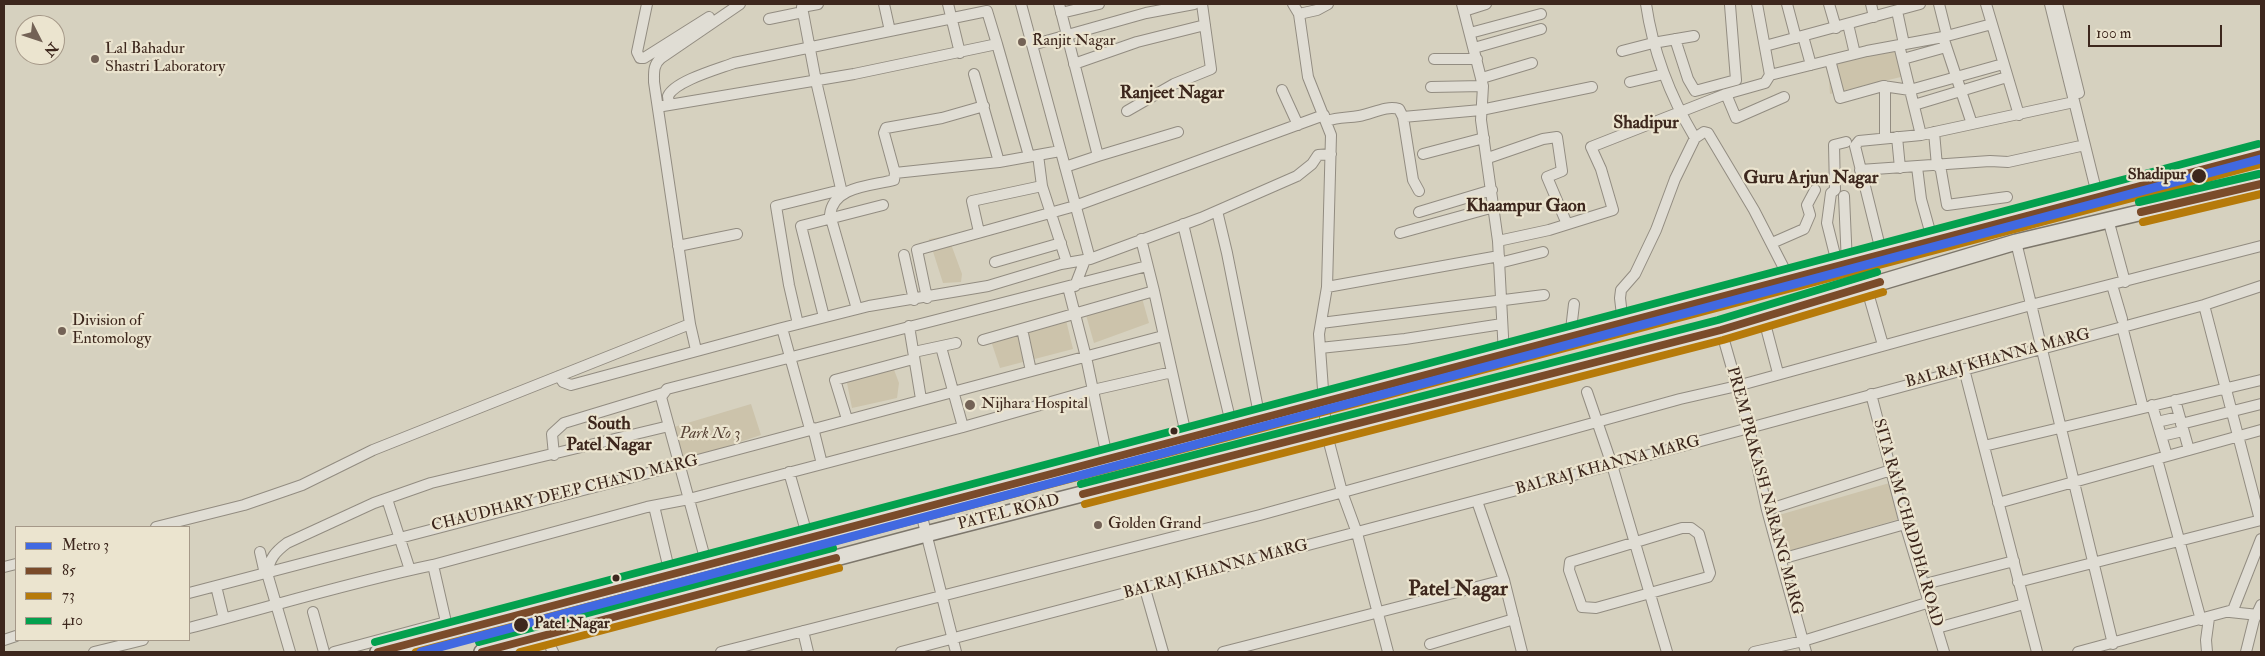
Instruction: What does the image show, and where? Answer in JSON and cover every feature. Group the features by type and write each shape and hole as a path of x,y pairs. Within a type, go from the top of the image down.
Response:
{"main road":[{"name":"PATEL ROAD","path":"378,652 2261,154"},
{"name":"PATEL ROAD","path":"482,652 501,650 926,534 1721,330 2016,242 2261,184"}],"street":[{"path":"646,4 637,52 640,58 644,58 729,4"},
{"path":"696,350 690,324 654,82 656,63 740,4"},
{"path":"769,19 818,4"},
{"path":"884,4 890,31"},
{"path":"948,4 960,53"},
{"path":"1021,4 1065,167 1087,259 1071,286 1075,315 1106,452"},
{"path":"1098,156 1060,8 1099,4"},
{"path":"1032,45 1146,13 1194,4"},
{"path":"1127,111 1174,84 1211,69 1202,4"},
{"path":"1293,4 1299,14 1306,69 1331,135 1326,287 1321,322 1320,348 1326,431 1342,492 1358,533 1388,652"},
{"path":"1299,14 1317,10 1328,4"},
{"path":"1486,4 1463,7 1482,82 1484,138 1498,241 1504,355"},
{"path":"1646,4 1652,43 1680,114 1695,138"},
{"path":"1498,241 1567,224 1612,210 1601,169 1591,147 1680,114 1726,94 1765,83 1770,75 1757,4"},
{"path":"1787,4 1811,65"},
{"path":"1829,4 1836,28"},
{"path":"1871,4 1874,18"},
{"path":"1765,46 1874,18 1915,4"},
{"path":"1939,4 1956,77 1972,124"},
{"path":"1986,4 2019,115"},
{"path":"2050,4 2085,145 2102,197"},
{"path":"2057,4 2102,197"},
{"path":"1675,39 1688,79 1695,91 1736,80 1730,5"},
{"path":"802,8 841,192 831,206 831,217 857,309"},
{"path":"668,105 670,92 704,74 734,63 951,19 986,8 1067,263"},
{"path":"1897,11 1902,44 1902,59 1921,135"},
{"path":"1470,33 1541,14"},
{"path":"1848,24 1855,54"},
{"path":"1902,59 1946,40 1992,24"},
{"path":"1074,64 1137,42 1205,25"},
{"path":"1474,48 1541,30"},
{"path":"1622,51 1652,43 1694,36"},
{"path":"1770,75 1902,44 1946,40"},
{"path":"658,107 816,80 998,44"},
{"path":"1434,59 1477,59"},
{"path":"1830,60 1840,98 1885,86 1910,90 2003,64"},
{"path":"1431,86 1482,82 1532,63"},
{"path":"974,74 999,162"},
{"path":"1630,82 1664,74"},
{"path":"1914,105 2007,78"},
{"path":"1885,86 1885,138"},
{"path":"1403,117 1482,110 1592,87"},
{"path":"1282,90 1298,125"},
{"path":"1726,94 1736,118 1784,97"},
{"path":"1882,255 1860,170 1855,146 1857,142 1921,135 2074,102"},
{"path":"798,324 789,285 776,206 894,180 895,173 884,133 886,128 942,118 984,106"},
{"path":"927,298 917,250 1075,206 1298,125 1325,118 1357,116 1393,108 1402,112 1413,180 1419,191"},
{"path":"1065,167 1178,132"},
{"path":"1623,324 1621,290 1635,274 1656,230 1675,179 1695,138 1704,132 1708,133 1772,243 1790,280"},
{"path":"1934,132 1947,205 2007,197"},
{"path":"1488,158 1544,139 1557,137 1562,171 1547,177 1567,224"},
{"path":"1897,137 1900,168"},
{"path":"1422,154 1484,138"},
{"path":"1842,265 1827,223 1831,193 1835,190 1834,144 1846,142"},
{"path":"1860,170 1990,161 2008,162 2085,145"},
{"path":"895,173 999,162 1060,151"},
{"path":"559,376 563,382 571,385 824,317 857,309 988,286 1087,259 1217,211 1297,176 1312,164 1318,155 1331,154"},
{"path":"1917,167 1921,199 1933,242"},
{"path":"979,232 972,201 1042,186"},
{"path":"1419,212 1492,190"},
{"path":"1772,243 1804,230 1810,215 1807,205 1815,190"},
{"path":"1842,265 1844,196"},
{"path":"824,317 801,226 883,204"},
{"path":"1400,234 1494,207"},
{"path":"1217,211 1260,420"},
{"path":"2108,219 2126,282"},
{"path":"1183,224 1232,427"},
{"path":"678,246 736,234"},
{"path":"1141,239 1185,430"},
{"path":"2016,242 2061,426 2072,483 2093,564 2110,647"},
{"path":"995,262 1061,243"},
{"path":"721,652 1342,492 1680,398 1737,386 1778,373 2031,305 2261,246"},
{"path":"1326,287 1543,252"},
{"path":"904,255 914,300"},
{"path":"554,455 552,434 556,428 564,423 663,392 667,389 789,356 1148,266"},
{"path":"2112,285 2147,407 2157,422 2161,436 2162,458 2179,540 2205,619 2207,652"},
{"path":"1866,286 1883,345"},
{"name":"BALRAJ KHANNA MARG","path":"901,652 1612,466 2041,348 2122,322 2204,304 2261,286"},
{"path":"982,340 1154,291"},
{"path":"1321,322 1544,295"},
{"path":"1570,338 1574,304"},
{"path":"2018,582 2261,520 2237,437 2204,304"},
{"path":"1763,316 1778,373"},
{"path":"160,526 244,505 302,485 373,450 690,324"},
{"path":"1320,348 1405,339 1502,324"},
{"path":"909,326 921,399"},
{"path":"782,328 822,464"},
{"path":"1022,330 1031,371"},
{"name":"PREM PRAKASH NARANG MARG","path":"1721,330 1749,428 1767,510 1806,652"},
{"name":"CHAUDHARY DEEP CHAND MARG","path":"190,592 266,574 399,537 679,465 1163,336"},
{"path":"847,419 835,380 956,343"},
{"path":"940,347 963,427"},
{"path":"1964,369 2037,652"},
{"path":"190,628 276,606 354,583 433,566 654,506 963,427 1093,390 1172,372"},
{"path":"1984,446 2061,426 2261,380"},
{"path":"663,392 661,397 714,591"},
{"path":"1587,392 1612,466 1667,652"},
{"name":"SITA RAM CHADDHA ROAD","path":"1871,394 1906,524 1944,652"},
{"path":"2175,400 2189,450"},
{"path":"2161,436 2181,424 2261,404"},
{"path":"2157,422 2181,424"},
{"path":"266,574 272,557 287,544 323,525 387,499 472,472 554,455 669,426"},
{"path":"1998,502 2261,430"},
{"path":"1767,510 1891,470"},
{"path":"789,472 806,531"},
{"path":"387,499 410,570"},
{"path":"1477,501 1504,580 1522,652"},
{"path":"654,506 668,565"},
{"path":"920,509 956,652"},
{"path":"1781,560 1906,524"},
{"path":"1691,528 1697,531 1701,538 1710,576 1650,593 1586,609 1580,603 1569,570 1569,564 1572,560 1635,541 1691,528"},
{"path":"2230,612 2237,604 2261,539"},
{"path":"260,552 290,652"},
{"path":"1925,584 2014,561"},
{"path":"334,652 446,622 433,566"},
{"path":"1223,652 1504,580"},
{"path":"216,586 224,619"},
{"path":"1145,589 1163,652"},
{"path":"1754,652 1803,641 1930,602"},
{"path":"1937,628 2024,604"},
{"path":"2078,652 2110,647 2230,612 2260,610"},
{"path":"2246,652 2254,620 2260,610"},
{"path":"313,612 324,652"},
{"path":"1430,644 1514,619"},
{"path":"803,631 808,652"},
{"path":"94,652 108,644 139,641 138,652"}],"green space":[{"path":"1897,44 1905,76 1830,94 1828,65"},
{"path":"948,236 962,274 961,282 943,283 929,239"},
{"path":"1142,298 1149,323 1094,343 1086,315"},
{"path":"1066,320 1073,349 1000,368 991,341"},
{"path":"893,367 899,383 897,398 852,408 846,378"},
{"name":"Park No 3","path":"751,404 761,435 683,461 674,427"},
{"path":"1893,482 1903,518 1789,551 1779,515"}],"metro line":[{"name":"3","path":"421,652 2261,159"}],"transit line":[{"name":"410","path":"375,642 2258,144"},
{"name":"85","path":"378,652 2261,154"},
{"name":"73","path":"416,652 2261,164"},
{"name":"410","path":"2139,202 2259,174"},
{"name":"85","path":"2141,212 2261,184"},
{"name":"73","path":"2143,222 2261,194"},
{"name":"410","path":"1081,484 1718,320 1877,272"},
{"name":"85","path":"1083,494 1721,330 1880,282"},
{"name":"73","path":"1085,504 1723,340 1883,292"},
{"name":"410","path":"479,642 833,548"},
{"name":"85","path":"482,652 836,558"},
{"name":"73","path":"520,652 839,568"}],"place":[{"name":"Ranjit Nagar","path":"1022,42"},
{"name":"Lal Bahadur Shastri Laboratory","path":"95,59"},
{"name":"Shadipur","path":"2199,176"},
{"name":"Division of Entomology","path":"62,331"},
{"name":"Nijhara Hospital","path":"970,405"},
{"name":"Golden Grand","path":"1098,525"},
{"name":"Patel Nagar","path":"521,625"}],"district":[{"name":"Ranjeet Nagar","path":"1172,94"},
{"name":"Shadipur","path":"1646,124"},
{"name":"Guru Arjun Nagar","path":"1811,179"},
{"name":"Khaampur Gaon","path":"1526,207"},
{"name":"South Patel Nagar","path":"609,435"},
{"name":"Patel Nagar","path":"1458,590"}]}
